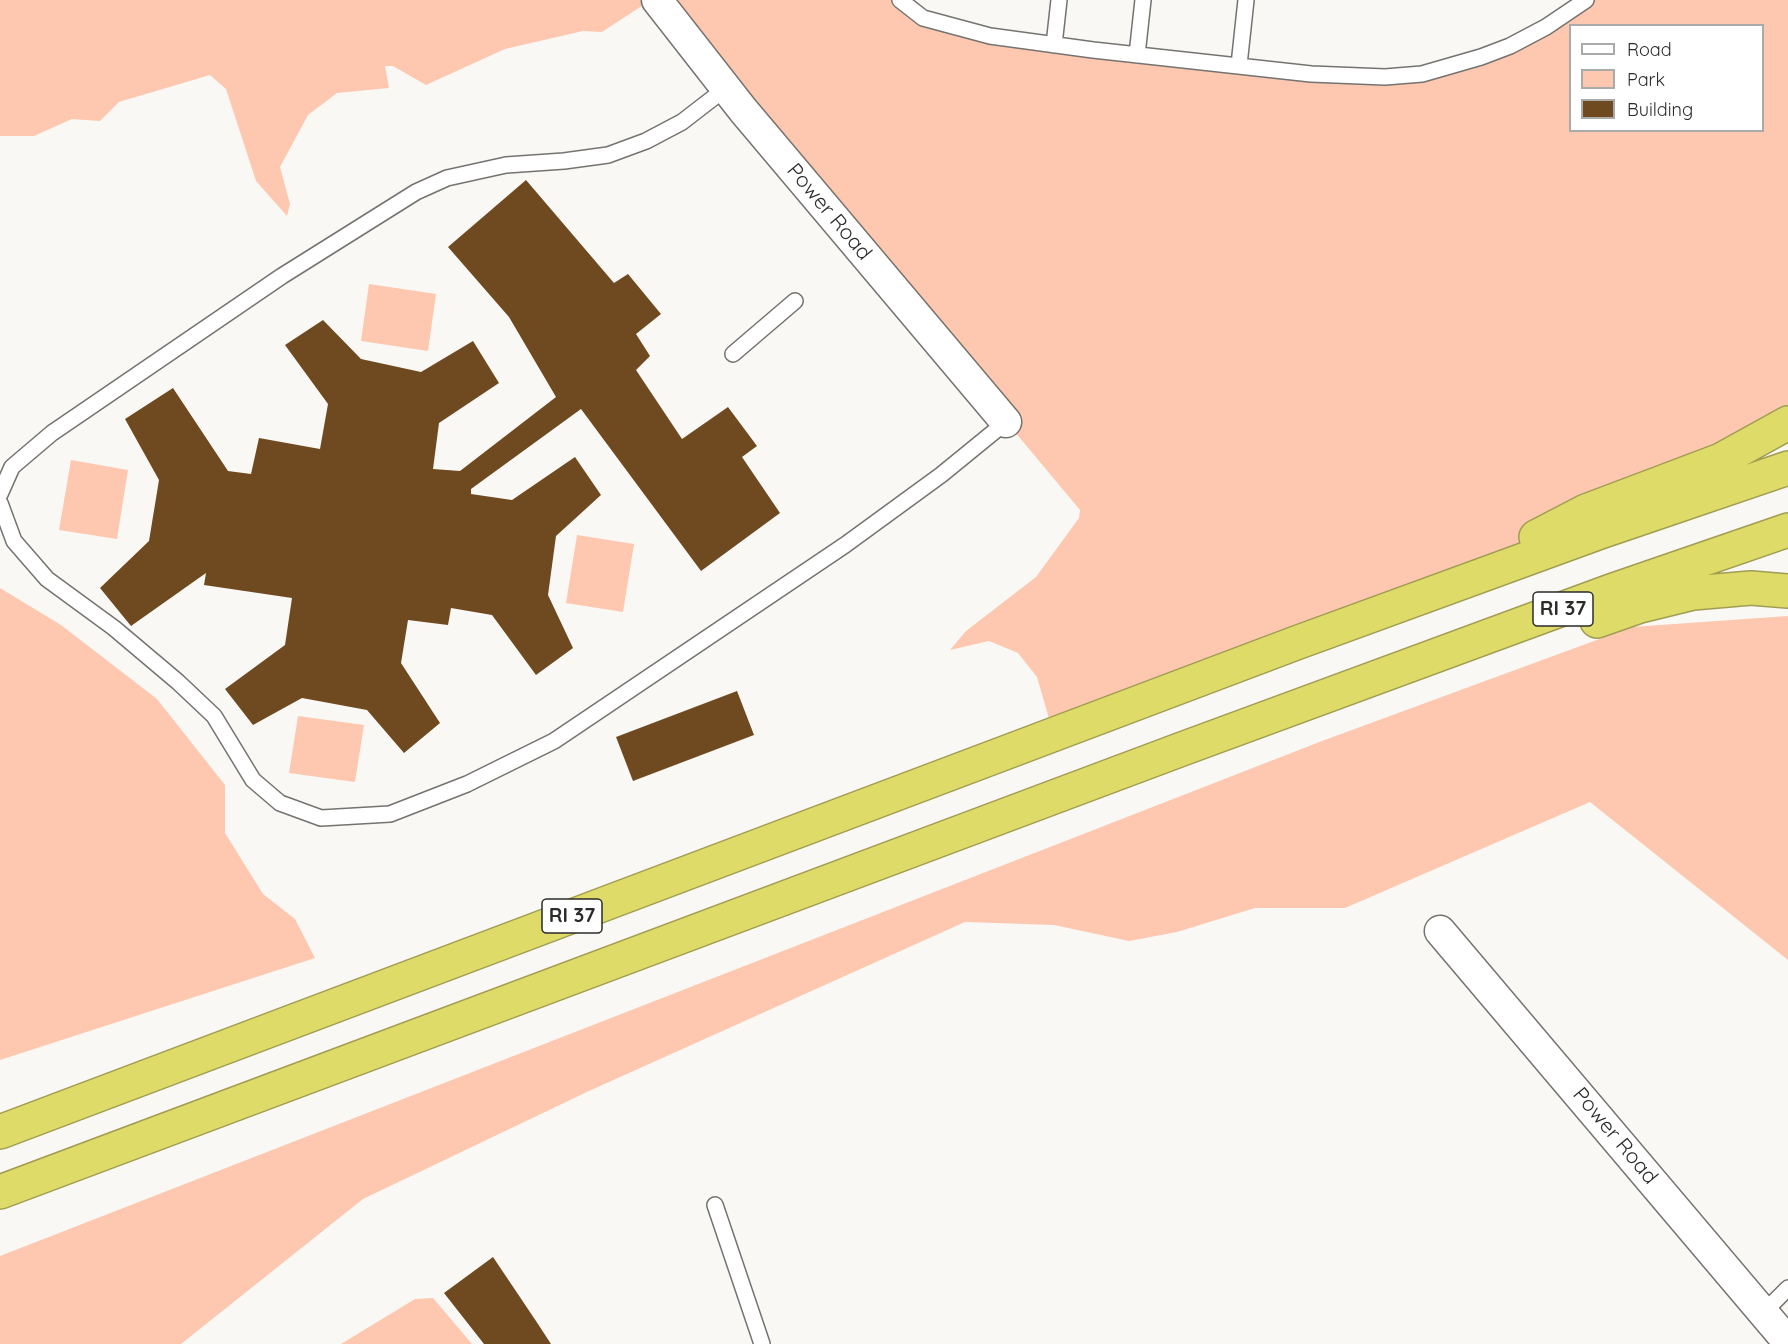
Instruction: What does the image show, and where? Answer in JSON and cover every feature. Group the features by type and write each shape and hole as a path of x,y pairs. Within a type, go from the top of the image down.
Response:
{"highway":[{"path":"1431,593 1586,511 1721,460 1788,423"},
{"name":"RI 37","path":"0,1132 1296,643 1704,495 1788,468"},
{"name":"RI 37","path":"0,1192 1182,749 1643,580 1788,530"},
{"path":"1338,692 1560,635 1667,598 1751,588 1788,591"},
{"path":"0,1198 60,1170"}],"street":[{"name":"Power Road","path":"657,0 726,88 1005,422"},
{"name":"Power Road","path":"1440,931 1788,1342"}],"lane":[{"path":"900,0 923,18 990,36 1311,74 1385,77 1422,74 1510,46 1546,27 1586,0"},
{"path":"1054,45 1059,0"},
{"path":"1137,54 1143,0"},
{"path":"1239,65 1246,0"},
{"path":"0,494 12,467 52,433 282,276 416,192 447,178 506,165 564,161 618,151 646,141 682,122 726,88"},
{"path":"733,354 795,302"},
{"path":"0,502 14,541 47,579 114,628 214,716 253,780 280,803 321,818 390,814 467,784 554,741 845,545 933,481 1005,422"},
{"path":"715,1205 762,1344"},
{"path":"1763,1312 1788,1288"}],"green space":[{"path":"0,0 651,0 602,32 583,31 505,49 426,85 393,66 385,66 389,88 337,93 308,115 280,167 290,204 287,216 256,181 226,89 210,75 119,102 100,121 72,119 34,136 0,136"},
{"path":"654,0 896,0 934,26 1335,77 1486,60 1587,0 1788,0 1788,409 1594,516 1052,729 1037,677 1018,653 989,641 950,650 966,631 1036,577 1079,518 1080,510"},
{"path":"369,284 436,294 428,351 361,341"},
{"path":"71,460 128,470 117,539 59,530"},
{"path":"577,535 634,544 623,612 566,603"},
{"path":"0,588 61,625 157,699 225,785 225,833 263,894 295,919 315,958 0,1060"},
{"path":"1788,616 1788,960 1590,802 1345,908 1255,908 1177,932 1129,941 1054,925 965,922 589,1091 363,1199 181,1344 0,1344 0,1256 1322,741 1632,627"},
{"path":"298,716 364,725 355,782 289,773"},
{"path":"433,1298 472,1344 341,1344 415,1299"}],"building":[{"path":"526,180 614,283 628,274 661,314 636,334 650,356 636,370 682,439 728,407 757,446 742,457 780,513 701,571 581,409 471,489 471,494 512,500 575,457 601,495 556,536 548,595 573,648 536,675 492,615 451,608 448,625 408,620 401,663 440,723 404,753 367,710 302,698 253,725 225,689 285,645 292,598 204,585 206,573 131,626 100,588 149,541 159,480 125,419 173,388 228,471 251,474 259,438 320,449 328,404 285,345 323,320 361,359 421,372 473,341 499,383 439,423 433,469 460,471 556,397 509,317 448,247"},
{"path":"737,691 754,735 633,781 616,737"},
{"path":"493,1257 551,1344 484,1344 444,1293"}]}
